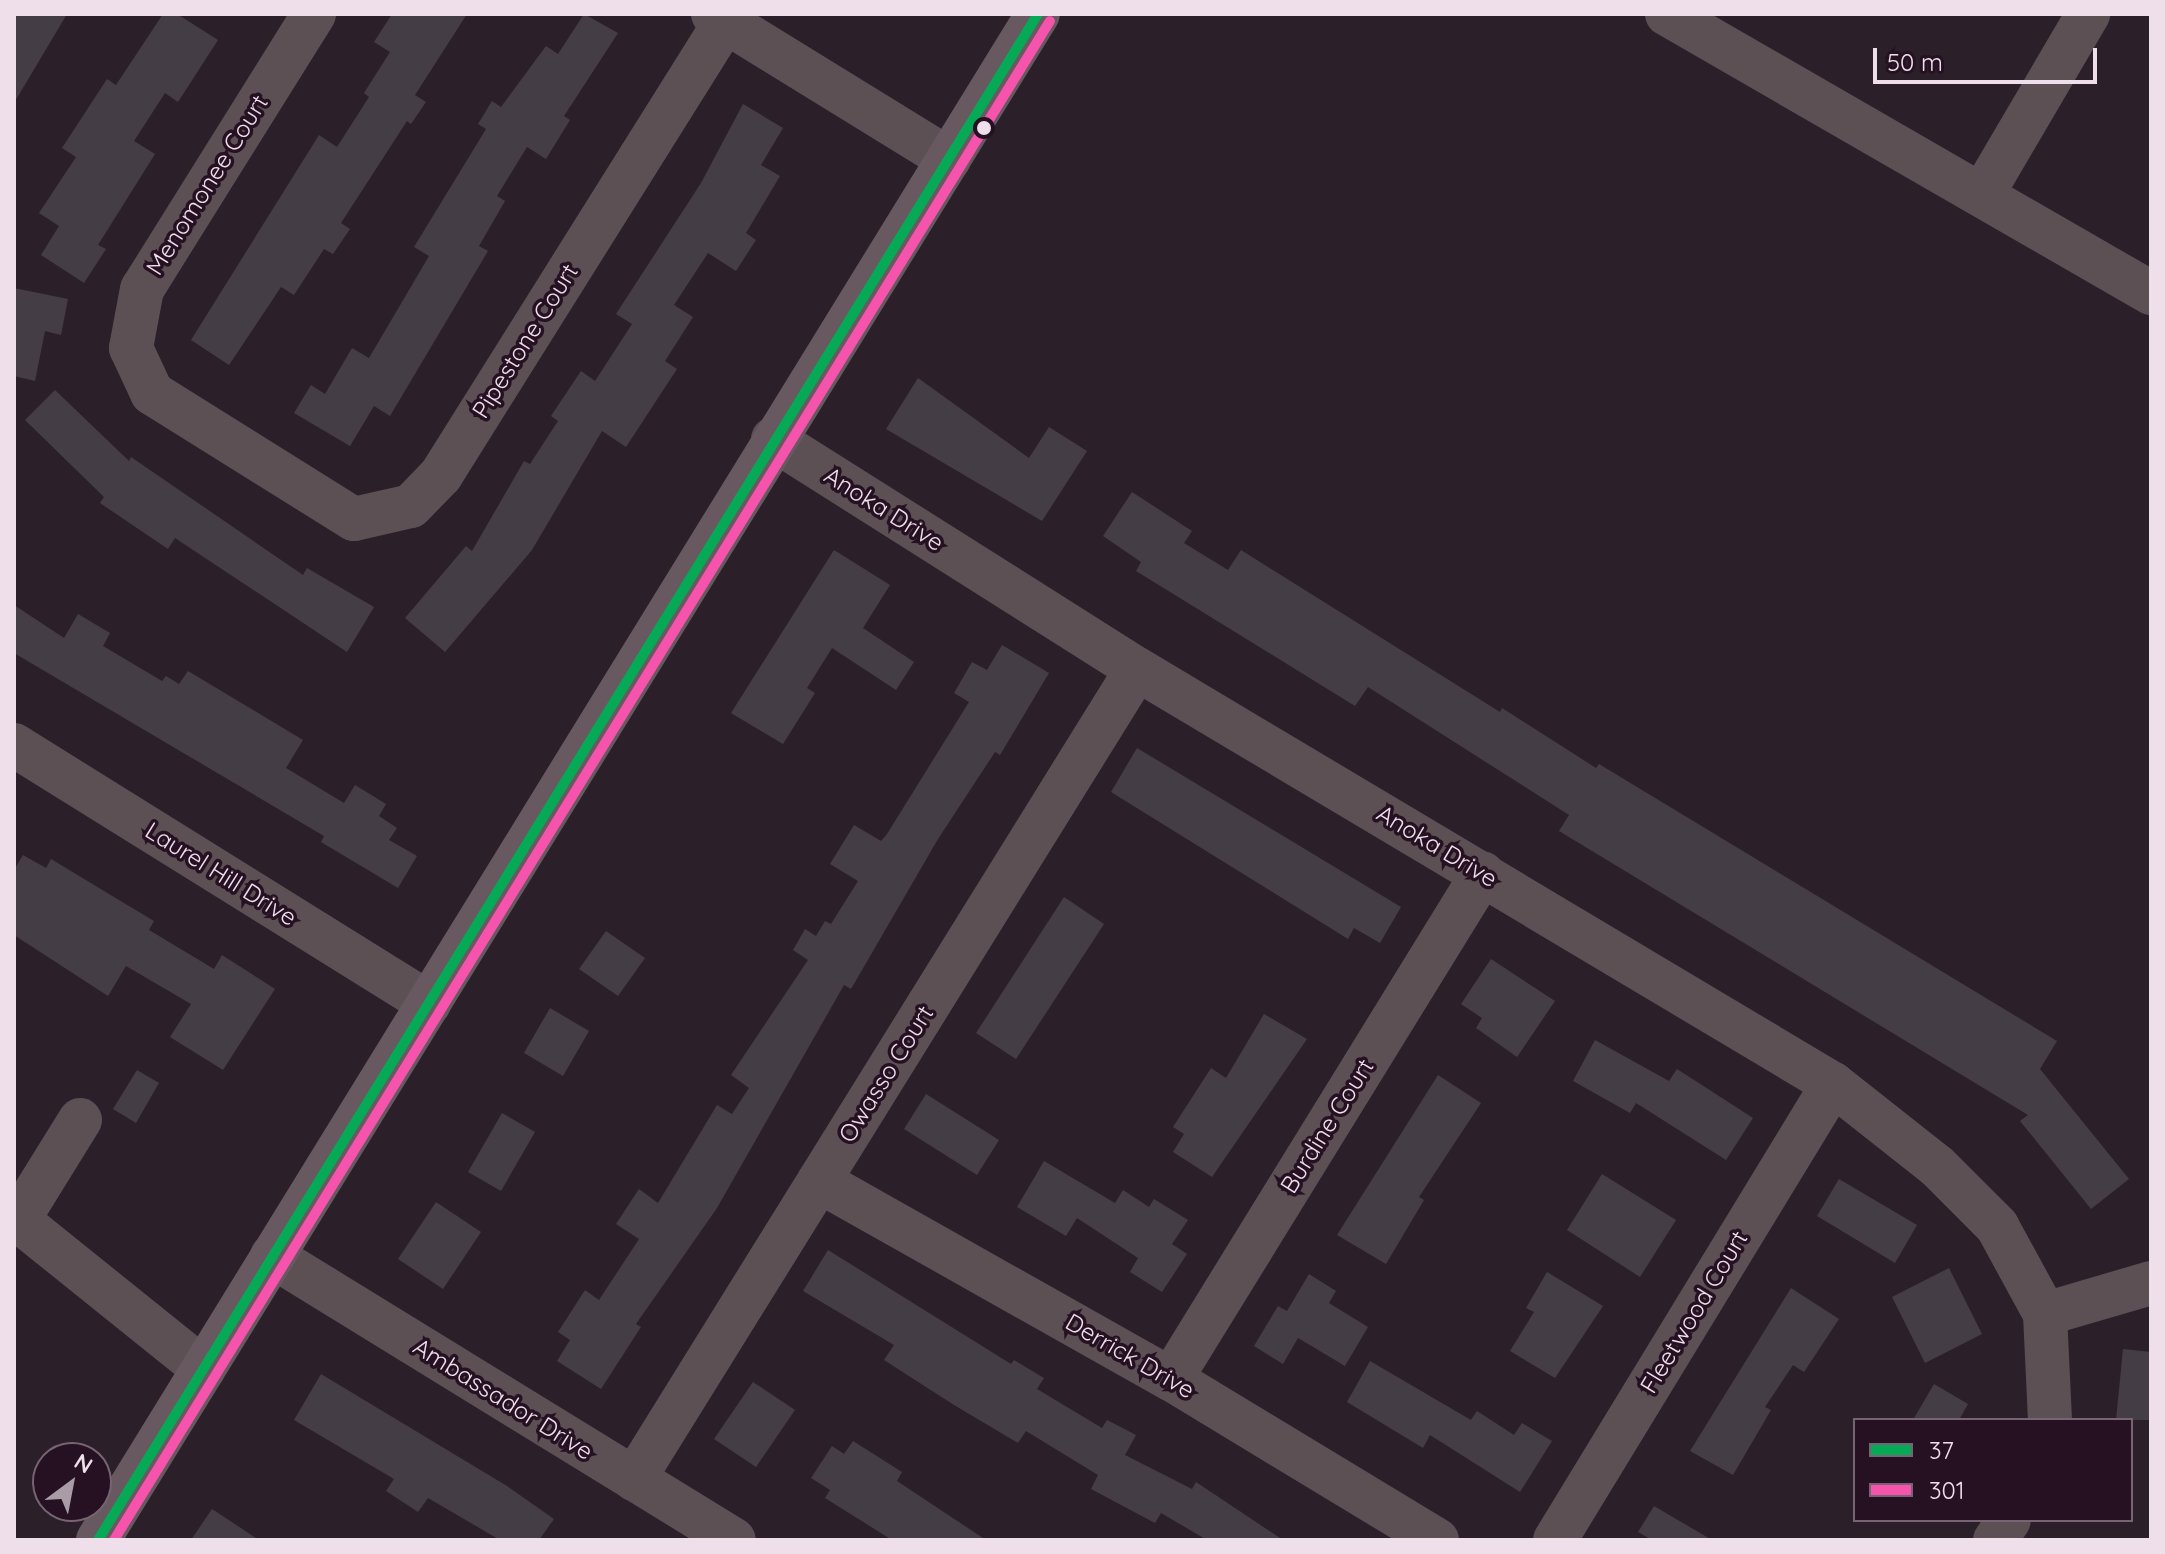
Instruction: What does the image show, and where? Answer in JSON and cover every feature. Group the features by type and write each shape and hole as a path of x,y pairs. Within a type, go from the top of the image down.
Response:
{"main road":[{"path":"98,1540 773,439 1038,14"}],"street":[{"name":"Menomonee Court","path":"246,455 152,393 131,348 142,289 314,14"},
{"path":"1667,14 2151,293"},
{"path":"1982,195 2088,14"},
{"name":"Pipestone Court","path":"246,455 354,519 411,506 441,475 723,16"},
{"path":"723,16 949,159"},
{"name":"Anoka Drive","path":"773,439 1137,669 1833,1084 1937,1166 1997,1226 2045,1314"},
{"name":"Owasso Court","path":"634,1479 1137,669"},
{"name":"Laurel Hill Drive","path":"14,745 429,1003"},
{"name":"Burdine Court","path":"1171,1379 1483,873"},
{"name":"Fleetwood Court","path":"1555,1540 1833,1084"},
{"path":"80,1120 18,1220 203,1369"},
{"name":"Derrick Drive","path":"819,1181 1171,1379 1437,1540"},
{"name":"Ambassador Drive","path":"272,1256 734,1540"},
{"path":"2050,1418 2045,1314 2151,1283"},
{"path":"1995,1540 2008,1522"}],"building":[{"path":"14,14 67,14 14,103"},
{"path":"163,14 177,14 218,40 178,102 165,93 134,141 155,154 98,245 106,249 84,283 41,255 59,226 39,213 76,157 62,148 107,79 116,85"},
{"path":"392,14 467,14 415,95 426,102 411,124 407,121 341,223 350,229 333,254 324,249 294,295 281,287 229,365 191,340 319,135 337,147 369,97 364,93 390,52 374,42"},
{"path":"584,14 618,33 564,116 570,120 546,159 527,147 497,196 505,201 479,246 488,251 390,416 374,406 350,446 294,413 311,385 325,394 352,348 369,358 429,256 414,247 486,129 478,124 492,101 501,107 546,46 558,54"},
{"path":"743,104 783,128 761,165 780,176 746,233 756,240 736,271 708,253 674,305 693,317 665,361 677,369 626,447 602,431 532,550 445,652 405,618 466,546 472,551 524,461 530,464 558,421 551,416 581,371 595,381 632,324 616,314 701,183"},
{"path":"14,288 68,299 61,335 45,331 35,381 14,376"},
{"path":"918,378 1029,458 1049,427 1087,451 1042,521 886,429"},
{"path":"55,390 129,461 131,457 303,575 307,568 374,607 347,652 175,538 168,549 100,503 104,497 25,420"},
{"path":"1132,492 1192,531 1184,543 1228,570 1241,550 1500,712 1502,708 1596,768 1599,764 2057,1041 2040,1069 2129,1179 2091,1209 2020,1121 2028,1115 1559,831 1569,815 1368,687 1355,706 1136,571 1141,562 1103,536"},
{"path":"834,550 890,585 863,628 914,662 896,690 832,648 807,688 815,693 783,744 731,713"},
{"path":"14,605 64,638 78,614 110,633 103,646 162,681 166,676 179,684 188,671 303,740 286,768 344,803 355,785 386,804 379,816 397,828 389,840 417,856 398,888 321,842 324,836 14,653"},
{"path":"1002,645 1049,673 1000,755 995,752 938,839 851,989 844,985 717,1208 636,1324 641,1327 601,1389 557,1361 570,1340 558,1332 585,1290 599,1300 639,1239 616,1224 639,1189 658,1203 717,1105 732,1114 749,1088 731,1075 808,960 793,950 805,929 816,936 825,921 831,924 858,881 830,864 854,825 881,841 887,834 969,702 954,693 972,662 987,670"},
{"path":"1137,748 1401,907 1380,943 1354,928 1348,939 1111,792"},
{"path":"23,855 46,868 51,859 154,921 149,930 214,969 222,955 275,989 223,1070 170,1037 191,1004 126,966 108,996 14,935 14,870"},
{"path":"1064,897 1104,924 1016,1059 976,1033"},
{"path":"606,931 645,958 618,996 579,969"},
{"path":"1491,959 1555,1001 1517,1057 1476,1028 1482,1018 1461,1004"},
{"path":"550,1008 589,1031 563,1076 524,1053"},
{"path":"1264,1014 1307,1039 1212,1177 1173,1152 1184,1134 1173,1127 1211,1068 1226,1078"},
{"path":"1595,1040 1669,1081 1677,1069 1753,1118 1726,1160 1636,1103 1630,1113 1573,1081"},
{"path":"137,1070 159,1083 136,1123 113,1109"},
{"path":"1438,1075 1481,1103 1419,1197 1424,1200 1386,1264 1337,1235"},
{"path":"926,1094 999,1140 977,1175 904,1129"},
{"path":"502,1113 535,1132 501,1191 468,1172"},
{"path":"1044,1161 1115,1203 1123,1190 1149,1207 1154,1199 1188,1220 1172,1244 1187,1254 1162,1292 1130,1272 1138,1258 1077,1218 1066,1236 1017,1207"},
{"path":"1602,1174 1676,1220 1640,1277 1567,1230"},
{"path":"1839,1179 1917,1225 1895,1263 1817,1216"},
{"path":"436,1202 481,1232 443,1289 398,1259"},
{"path":"828,1250 1011,1364 1014,1360 1044,1378 1037,1389 1102,1428 1107,1420 1136,1435 1125,1455 1192,1489 1196,1482 1283,1540 1207,1540 1161,1513 1155,1523 1091,1489 1098,1475 1026,1431 1018,1443 954,1405 884,1360 894,1345 803,1291"},
{"path":"1949,1268 1982,1334 1925,1363 1892,1297"},
{"path":"1547,1272 1603,1306 1555,1378 1510,1351 1534,1312 1526,1308"},
{"path":"1309,1274 1336,1291 1329,1303 1368,1327 1345,1366 1298,1338 1283,1364 1254,1346 1278,1306 1287,1311"},
{"path":"1791,1288 1839,1319 1804,1372 1793,1365 1765,1407 1771,1410 1733,1475 1690,1451"},
{"path":"2123,1349 2151,1352 2151,1420 2116,1418"},
{"path":"1370,1361 1471,1420 1477,1411 1514,1435 1522,1423 1552,1441 1520,1492 1430,1435 1423,1448 1347,1402"},
{"path":"321,1374 507,1486 554,1519 539,1540 500,1540 428,1498 418,1512 386,1491 394,1479 294,1420"},
{"path":"753,1382 795,1410 756,1467 714,1439"},
{"path":"1934,1384 1968,1404 1960,1418 1914,1418"},
{"path":"853,1441 902,1472 897,1481 986,1540 892,1540 825,1498 830,1490 811,1478 832,1446 844,1454"},
{"path":"1654,1506 1712,1540 1652,1540 1638,1532"},
{"path":"212,1509 259,1540 191,1540"}],"transit line":[{"name":"37","path":"98,1540 1038,14"},
{"name":"301","path":"114,1540 1050,21"}]}
